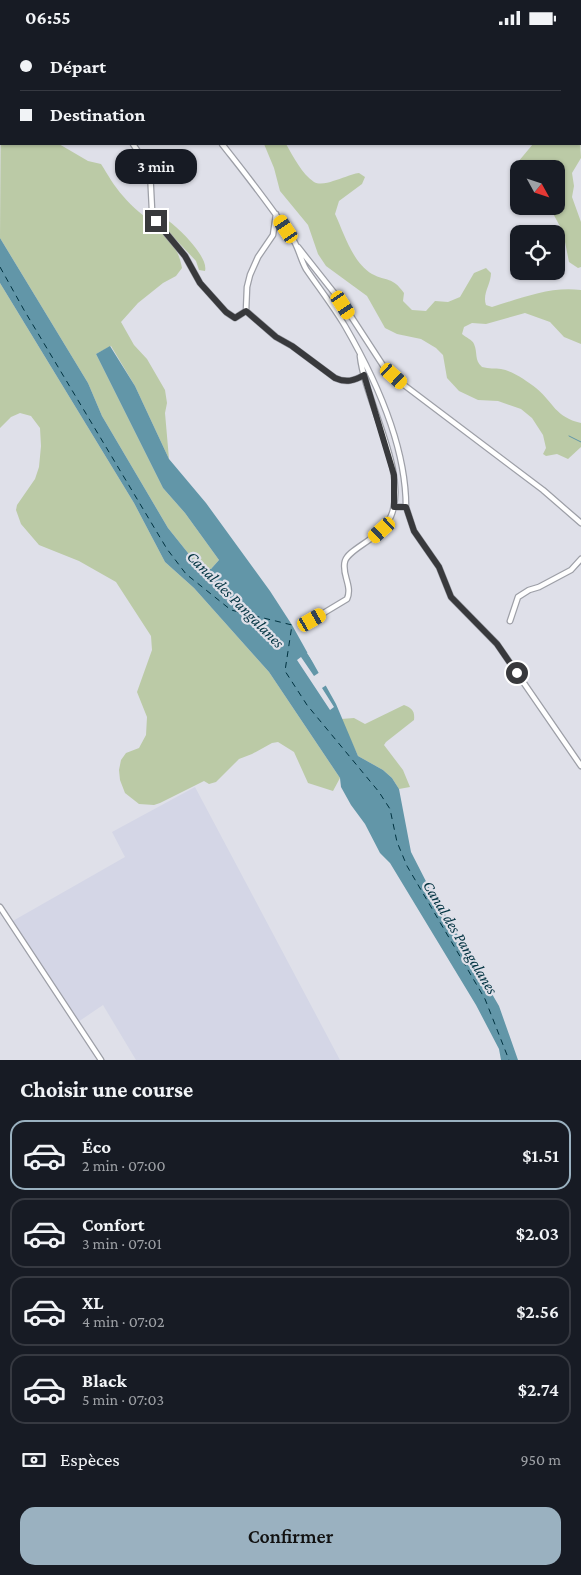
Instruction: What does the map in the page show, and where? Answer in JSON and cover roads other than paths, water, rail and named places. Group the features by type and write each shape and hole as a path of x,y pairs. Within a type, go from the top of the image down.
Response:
{"street":[{"path":"134,145 150,170 152,210 156,221 185,256 200,283 226,312 235,318 246,311"},
{"path":"223,145 343,305 384,367 404,385 543,490 581,523"},
{"path":"246,311 248,281 258,257 273,235 276,214"},
{"path":"296,244 302,262 345,326 370,370 382,398 404,471 406,507 414,531 439,567 451,597 497,644 581,766"},
{"path":"246,311 276,337 292,346 335,378 341,381 352,381 364,375"},
{"path":"312,620 347,599 350,593 344,568 348,555 382,530 394,507 394,475 364,375 360,355"},
{"path":"394,507 406,507"},
{"path":"510,621 518,597 571,571 581,559"},
{"path":"0,907 101,1060"}],"water":[{"name":"Canal des Pangalanes","path":"0,238 88,383 102,416 168,528 200,568 211,569 219,560 185,513 163,488 96,354 110,346 135,386 169,459 206,503 270,591 292,625 336,704 358,756 383,770 392,778 399,789 411,852 435,899 499,1006 518,1060 501,1060 499,1049 476,1005 390,863 380,853 365,824 351,805 341,787 340,778 269,672 194,588 165,562 134,503 0,283"}],"waterway":[{"path":"569,436 581,442"}]}
